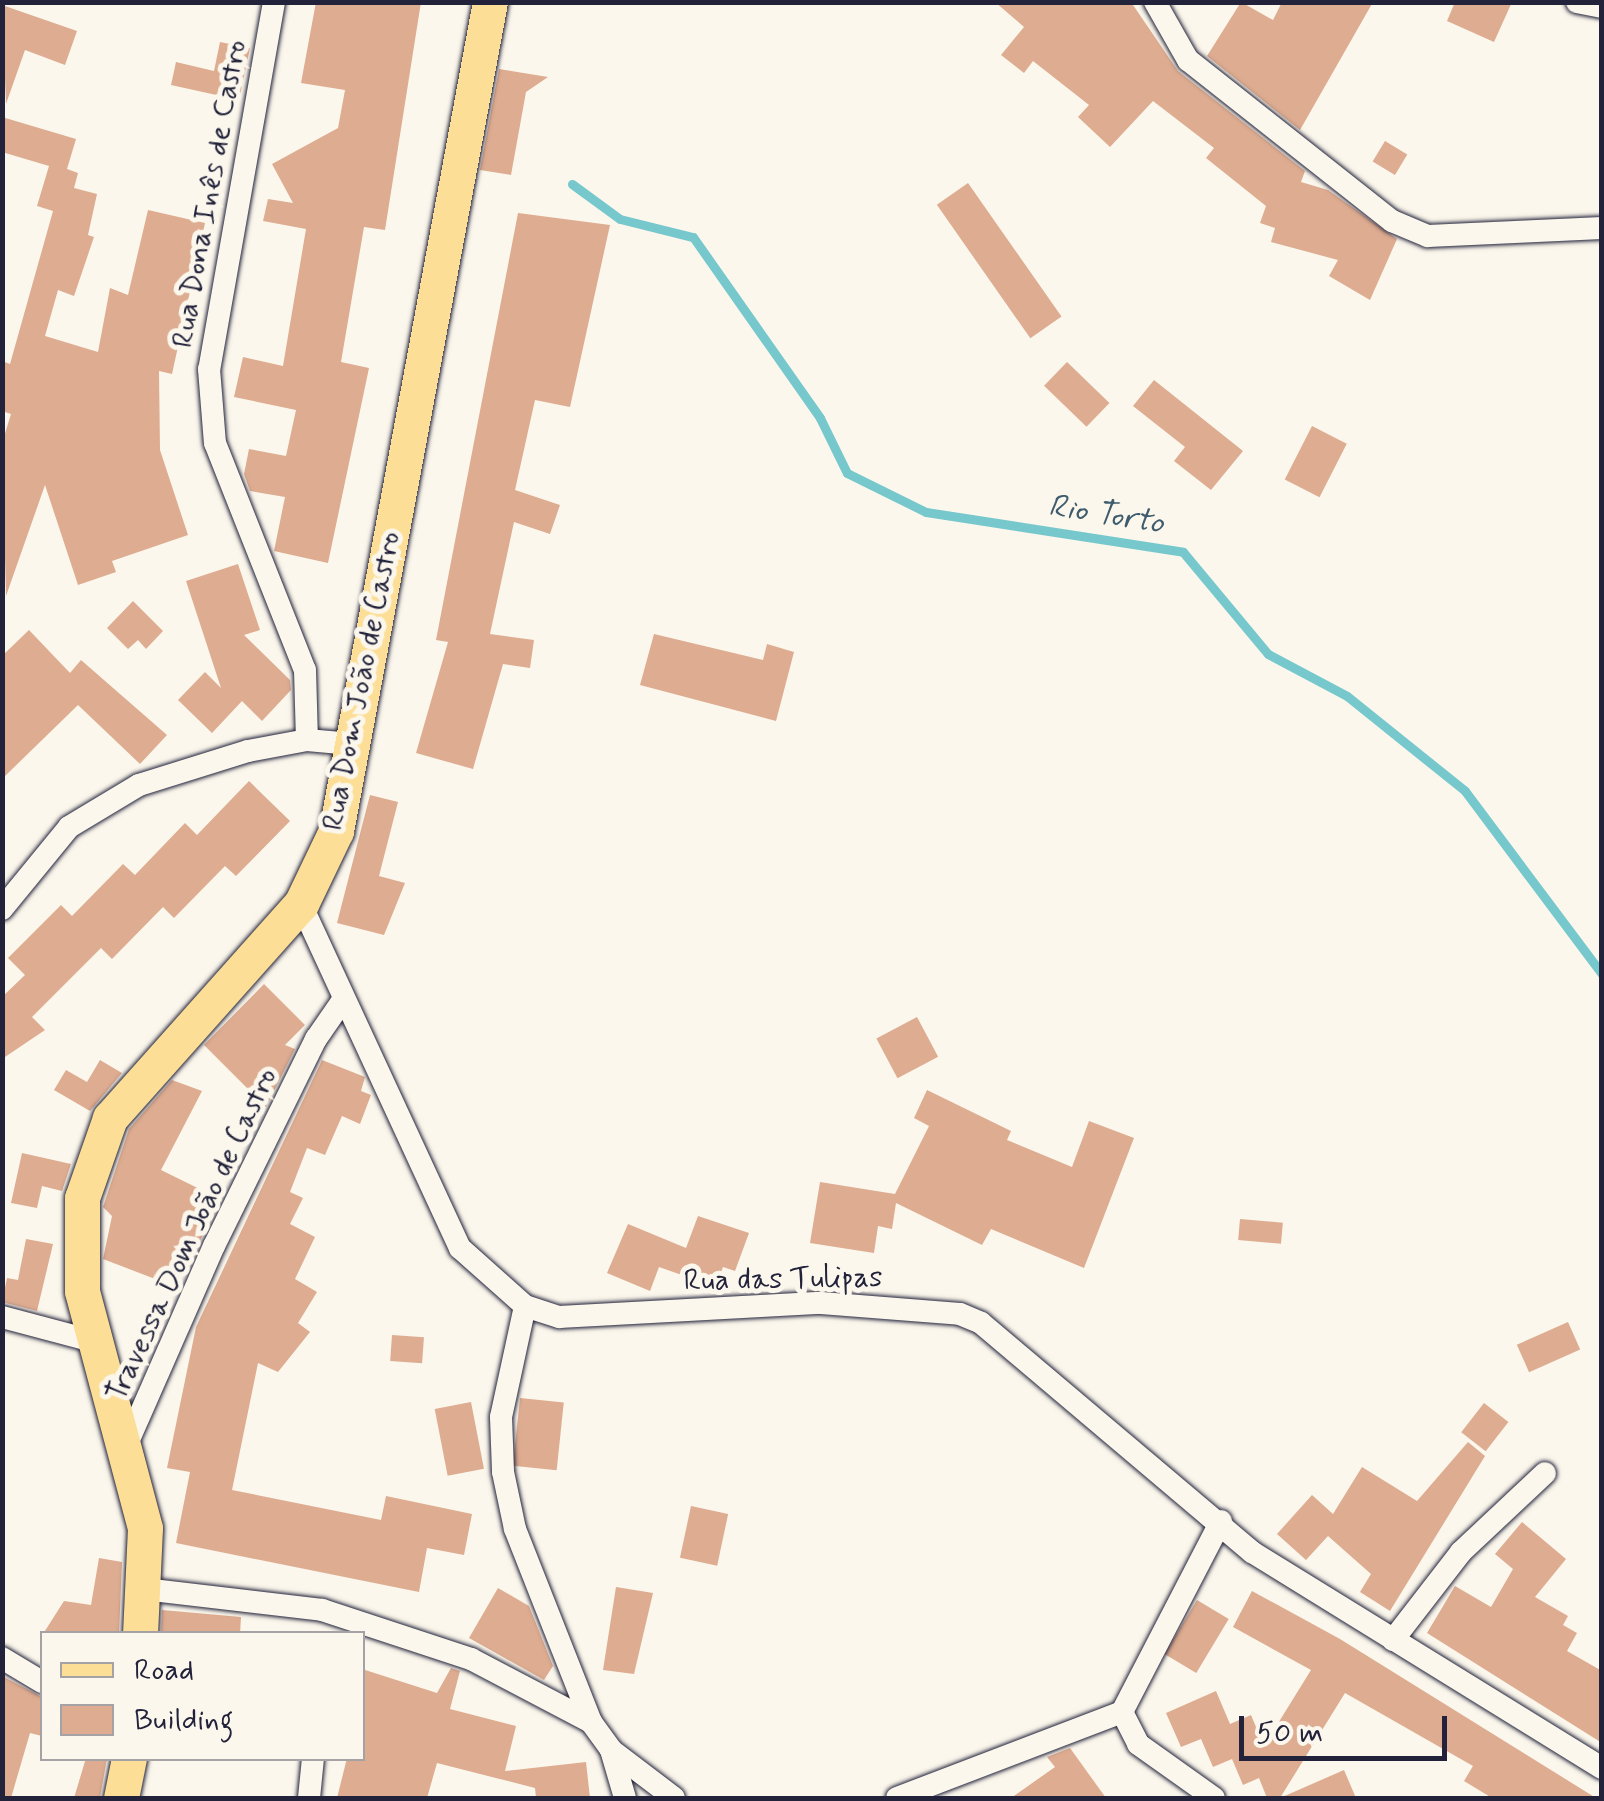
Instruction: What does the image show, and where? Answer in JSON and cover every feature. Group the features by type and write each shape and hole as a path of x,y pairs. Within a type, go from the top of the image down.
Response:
{"main road":[{"name":"Rua Dom João de Castro","path":"140,1631 146,1528 128,1444 92,1341 76,1232 89,1164 110,1118 301,904 336,832 490,2"},
{"path":"121,1798 128,1761"}],"street":[{"name":"Rua Dona Inês de Castro","path":"274,2 209,369 215,443 304,670 306,740"},
{"path":"1156,2 1188,60 1392,221 1428,236 1602,228"},
{"path":"1577,2 1602,7"},
{"path":"2,910 69,827 140,785 306,740 352,744"},
{"name":"Rua das Tulipas","path":"301,904 460,1248 526,1306 560,1317 821,1304 960,1314 1000,1333 1221,1521 1252,1552 1602,1768"},
{"name":"Travessa Dom João de Castro","path":"128,1444 214,1246 316,1039 343,1000"},
{"path":"526,1306 501,1417 503,1472 515,1529 591,1722 611,1750 674,1798"},
{"path":"2,1318 92,1341"},
{"path":"1393,1640 1451,1563 1545,1473"},
{"path":"897,1798 1122,1712 1221,1521"},
{"path":"144,1590 358,1631"},
{"path":"365,1633 471,1659 591,1722"},
{"path":"2,1658 40,1681"},
{"path":"1122,1712 1138,1744 1214,1798"},
{"path":"611,1750 625,1798"},
{"path":"309,1798 314,1761"}],"building":[{"path":"316,2 421,2 385,230 364,227 341,362 369,368 328,563 274,551 285,497 250,491 244,474 249,449 286,456 296,410 234,397 243,357 283,366 306,229 263,221 268,199 293,203 272,164 338,128 345,90 301,83"},
{"path":"995,2 1131,2 1178,71 1305,171 1301,182 1328,190 1397,239 1370,300 1329,276 1338,260 1271,242 1275,228 1260,223 1266,206 1206,158 1214,148 1153,101 1110,147 1078,117 1089,105 1033,61 1024,73 1001,55 1024,27"},
{"path":"1241,2 1273,20 1282,2 1373,2 1300,130 1207,56"},
{"path":"1455,2 1512,2 1494,42 1447,21"},
{"path":"2,5 77,31 65,65 25,50 6,104"},
{"path":"220,42 250,48 239,100 171,85 176,62 214,71"},
{"path":"499,69 548,77 526,92 511,175 480,170"},
{"path":"2,117 76,139 67,169 78,173 74,188 97,194 88,235 94,237 74,296 58,290 45,336 98,352 110,288 128,295 148,210 205,223 172,374 159,371 160,450 188,535 112,561 116,572 78,585 45,485 6,596 2,443 11,414 2,411 2,361 10,364 53,211 37,206 49,166 2,152"},
{"path":"1385,141 1407,154 1395,175 1373,162"},
{"path":"968,183 1061,317 1030,338 937,205"},
{"path":"518,213 610,225 570,407 535,400 515,490 560,505 550,534 514,522 490,634 534,640 530,668 503,664 473,769 416,753 448,642 436,640"},
{"path":"1067,362 1109,403 1087,427 1044,386"},
{"path":"1154,380 1243,451 1211,490 1174,461 1185,447 1133,406"},
{"path":"1312,426 1347,444 1320,497 1285,479"},
{"path":"238,564 260,630 244,635 290,680 291,690 262,721 242,701 212,733 178,700 205,672 221,688 186,581"},
{"path":"133,601 163,631 146,649 138,640 128,649 107,628"},
{"path":"29,630 70,673 81,660 167,735 140,764 78,705 2,779 2,656"},
{"path":"654,634 763,660 767,644 794,652 776,721 640,685"},
{"path":"249,781 290,821 236,876 225,866 174,918 163,907 112,959 101,948 32,1017 45,1030 2,1059 2,997 25,975 8,958 61,905 72,916 123,864 135,875 185,823 197,835"},
{"path":"370,795 398,802 379,876 405,883 384,935 337,923"},
{"path":"264,984 305,1025 285,1045 295,1049 266,1107 204,1045"},
{"path":"917,1017 938,1057 898,1078 876,1039"},
{"path":"100,1060 122,1073 90,1111 54,1090 66,1070 87,1082"},
{"path":"322,1060 365,1077 361,1091 371,1095 360,1124 342,1116 325,1155 307,1148 290,1192 303,1198 290,1224 315,1237 295,1279 317,1292 298,1323 310,1332 278,1372 258,1363 232,1490 381,1520 386,1496 472,1514 464,1555 427,1548 419,1592 176,1543 190,1472 167,1468 196,1327"},
{"path":"172,1080 202,1091 161,1170 220,1199 190,1262 173,1256 163,1282 103,1259 112,1216 103,1207 129,1129"},
{"path":"927,1090 1011,1131 1007,1140 1072,1167 1089,1121 1134,1138 1084,1268 991,1229 982,1245 896,1203 892,1229 878,1226 874,1253 810,1243 820,1182 895,1194 929,1126 914,1118"},
{"path":"22,1153 71,1164 62,1191 42,1186 37,1208 11,1203"},
{"path":"698,1216 749,1233 735,1271 723,1267 716,1287 659,1267 650,1291 607,1273 628,1224 686,1248"},
{"path":"1240,1219 1283,1223 1281,1244 1238,1240"},
{"path":"26,1239 53,1244 37,1311 2,1302 7,1278 18,1280"},
{"path":"1568,1322 1580,1349 1529,1372 1517,1345"},
{"path":"392,1335 424,1337 422,1363 390,1361"},
{"path":"520,1398 564,1403 557,1470 513,1466"},
{"path":"471,1402 484,1469 448,1476 435,1409"},
{"path":"1484,1403 1508,1422 1486,1451 1461,1432"},
{"path":"1468,1442 1485,1456 1390,1611 1360,1592 1371,1574 1328,1536 1306,1560 1277,1534 1312,1495 1333,1514 1362,1467 1417,1501"},
{"path":"691,1506 728,1514 717,1566 680,1558"},
{"path":"1522,1522 1566,1559 1535,1597 1568,1616 1563,1625 1577,1633 1567,1651 1602,1671 1602,1743 1427,1633 1455,1586 1491,1607 1513,1569 1495,1554"},
{"path":"99,1558 122,1562 119,1631 45,1631 64,1601 91,1605"},
{"path":"616,1587 653,1593 634,1674 603,1670"},
{"path":"498,1588 529,1606 553,1666 544,1680 469,1638"},
{"path":"1252,1591 1340,1639 1596,1798 1492,1798 1464,1781 1473,1766 1345,1693 1280,1798 1267,1798 1259,1778 1243,1785 1232,1759 1213,1767 1201,1739 1181,1747 1166,1713 1216,1691 1230,1724 1251,1715 1264,1746 1311,1670 1233,1627"},
{"path":"1197,1600 1229,1619 1196,1673 1165,1654"},
{"path":"162,1610 241,1617 240,1631 161,1631"},
{"path":"451,1668 460,1671 450,1709 516,1726 505,1771 586,1762 590,1798 536,1798 535,1788 437,1763 427,1798 337,1798 346,1761 365,1761 365,1670 437,1693"},
{"path":"2,1676 40,1696 40,1736 30,1733 11,1798 2,1798"},
{"path":"1070,1748 1106,1798 1011,1798 1055,1767 1047,1757"},
{"path":"85,1761 106,1761 100,1798 74,1798"},
{"path":"1344,1770 1356,1798 1280,1798"}],"waterway":[{"name":"Rio Torto","path":"572,184 620,219 693,237 820,418 847,473 926,512 1183,552 1268,654 1347,696 1465,791 1602,974"}]}
